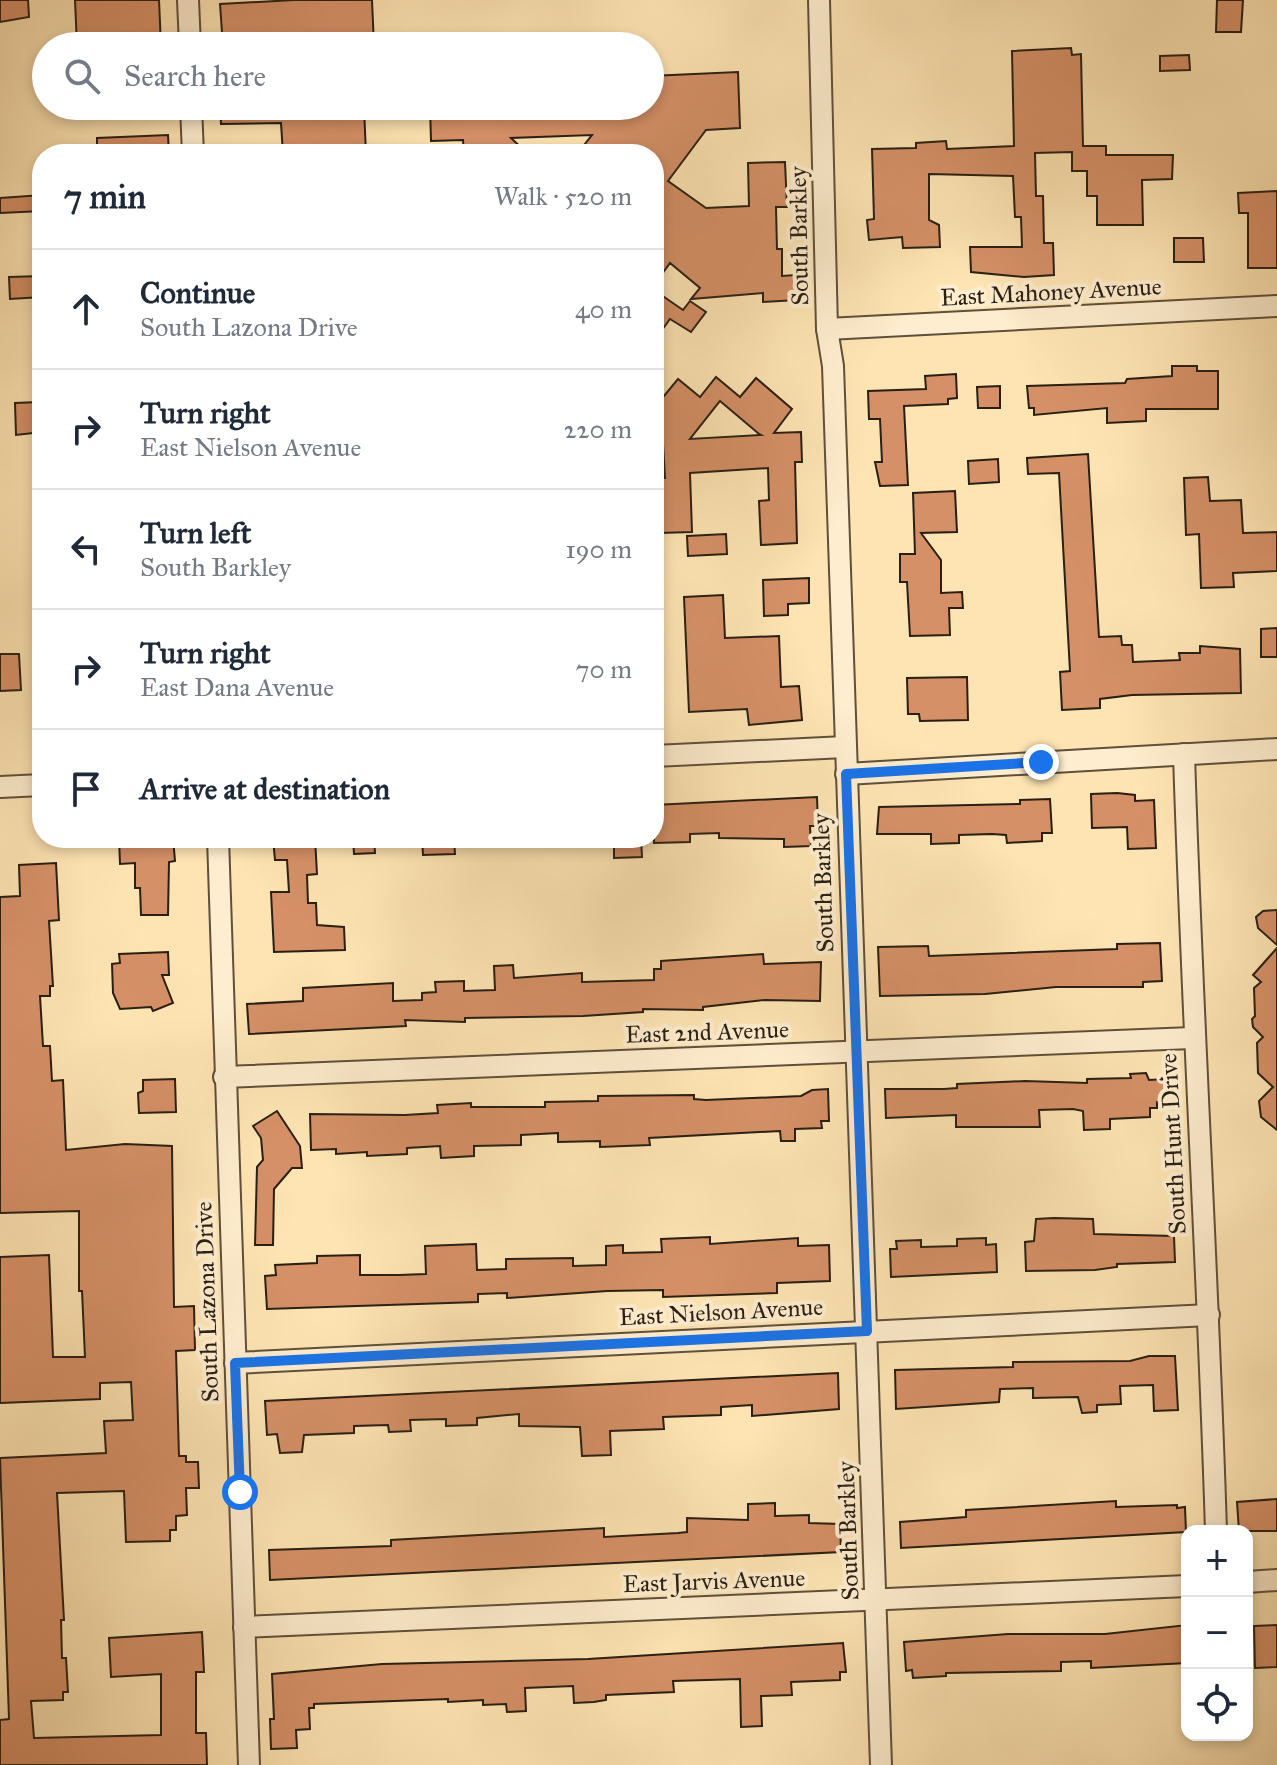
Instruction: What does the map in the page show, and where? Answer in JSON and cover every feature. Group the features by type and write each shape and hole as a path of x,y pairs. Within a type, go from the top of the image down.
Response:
{"street":[{"path":"188,0 189,32"},
{"name":"South Barkley","path":"819,0 827,329 833,366 881,1765"},
{"path":"192,120 193,144"},
{"name":"East Mahoney Avenue","path":"827,329 1277,306"},
{"path":"664,756 845,747"},
{"path":"846,774 1277,749"},
{"name":"South Hunt Drive","path":"1184,754 1192,1038 1209,1315 1216,1525"},
{"path":"0,787 32,785"},
{"name":"South Lazona Drive","path":"218,848 249,1765"},
{"name":"East 2nd Avenue","path":"224,1077 1192,1038"},
{"name":"East Nielson Avenue","path":"235,1363 1209,1315"},
{"path":"1253,1582 1277,1580"},
{"name":"East Jarvis Avenue","path":"244,1627 1181,1586"}],"building":[{"path":"0,0 28,0 29,17 0,22"},
{"path":"75,0 159,0 160,32 76,32"},
{"path":"372,0 373,32 222,32 220,4"},
{"path":"1217,0 1243,0 1241,32 1216,32"},
{"path":"1071,48 1072,55 1081,54 1083,146 1106,146 1106,155 1173,155 1172,179 1142,180 1143,225 1097,225 1097,196 1087,196 1087,171 1072,171 1072,152 1035,153 1036,196 1043,196 1044,243 1053,243 1054,275 1024,277 971,272 970,247 1022,247 1021,217 1015,217 1013,176 929,174 929,220 939,225 940,247 903,248 902,237 869,240 867,220 874,219 872,149 916,148 916,143 946,141 947,149 1014,146 1012,51"},
{"path":"1189,55 1190,70 1160,71 1160,56"},
{"path":"738,72 740,128 706,130 668,181 706,208 749,206 748,163 785,162 787,207 776,207 777,249 782,249 782,276 796,275 797,300 763,302 763,293 691,299 700,288 670,263 664,271 664,144 585,144 592,135 511,138 517,144 431,141 430,120 664,120 664,75"},
{"path":"221,120 365,120 366,144 282,144 281,123 221,124"},
{"path":"168,135 168,144 97,144 97,138"},
{"path":"1277,191 1277,268 1248,268 1248,213 1239,213 1238,193"},
{"path":"32,196 32,211 0,213 0,198"},
{"path":"1174,238 1203,238 1204,262 1174,262"},
{"path":"32,276 32,298 10,299 9,277"},
{"path":"664,297 683,310 690,301 706,312 691,332 670,319 664,327"},
{"path":"1172,366 1197,366 1197,371 1218,371 1218,409 1146,409 1146,421 1107,423 1107,408 1034,415 1034,408 1029,408 1027,386 1125,383 1127,379 1172,376"},
{"path":"956,374 957,398 948,399 948,404 904,406 908,485 880,486 875,462 882,462 880,419 869,419 868,391 926,389 925,376"},
{"path":"716,377 740,397 756,378 792,409 774,433 801,432 802,462 795,462 797,543 761,545 759,501 769,500 768,468 690,473 692,532 664,533 664,396 678,379 700,397","holes":["720,401 761,435 690,439"]},
{"path":"1000,386 1000,408 978,408 977,387"},
{"path":"32,402 32,433 16,435 15,403"},
{"path":"1088,454 1099,637 1121,636 1122,645 1132,645 1133,662 1180,660 1179,653 1200,653 1200,646 1240,649 1241,693 1132,695 1100,699 1100,708 1062,710 1060,672 1070,671 1059,473 1028,474 1027,458"},
{"path":"998,459 999,482 969,484 968,461"},
{"path":"1208,477 1210,501 1241,500 1243,533 1277,532 1277,571 1233,573 1234,587 1201,588 1199,534 1186,535 1184,478"},
{"path":"955,491 957,532 921,533 941,560 941,593 962,592 963,608 949,608 950,635 910,636 907,582 900,582 900,554 915,554 913,493"},
{"path":"726,534 727,554 688,556 687,536"},
{"path":"809,578 809,603 788,604 788,615 764,616 763,580"},
{"path":"723,595 725,638 779,636 781,687 799,686 802,720 749,725 747,709 689,712 684,597"},
{"path":"1277,628 1277,657 1261,657 1261,629"},
{"path":"0,654 19,654 21,690 0,691"},
{"path":"967,677 968,720 920,721 919,714 908,714 907,678"},
{"path":"1091,794 1135,795 1135,801 1154,800 1156,848 1128,849 1127,827 1092,828"},
{"path":"817,797 818,826 810,826 811,846 784,847 784,839 719,838 719,833 690,834 690,842 664,843 664,805"},
{"path":"1050,799 1052,833 1042,833 1042,841 1007,843 1006,835 992,834 959,835 959,843 931,844 931,834 877,834 879,807 1020,804 1020,800"},
{"path":"119,848 174,848 175,861 169,862 168,915 141,915 140,888 135,888 135,863 120,864"},
{"path":"274,848 316,848 317,874 307,875 308,903 316,903 317,925 344,927 345,950 274,952 271,892 289,892 287,860 275,860"},
{"path":"354,848 375,848 375,853 354,854"},
{"path":"423,848 455,848 455,854 423,855"},
{"path":"614,848 642,848 642,857 614,858"},
{"path":"56,863 59,920 49,921 53,986 50,986 50,996 40,996 43,1046 50,1046 52,1081 63,1080 66,1150 125,1144 172,1146 174,1307 194,1306 195,1350 176,1351 179,1456 186,1456 186,1462 198,1462 199,1488 186,1488 187,1515 176,1516 176,1530 170,1530 170,1541 126,1542 124,1491 57,1493 64,1620 61,1620 62,1658 66,1658 68,1692 63,1692 63,1700 31,1701 34,1738 161,1735 161,1674 111,1677 109,1638 202,1632 204,1672 196,1672 196,1733 206,1733 207,1765 0,1765 0,1720 9,1719 0,1458 106,1453 104,1421 133,1420 131,1382 100,1383 100,1399 0,1403 0,1257 49,1255 53,1357 85,1357 82,1291 79,1291 79,1211 0,1213 0,897 20,896 19,865"},
{"path":"1277,910 1277,945 1258,928 1256,917 1263,911"},
{"path":"1160,943 1162,981 1143,982 1143,987 1056,987 985,994 880,996 878,947 928,946 929,956 1117,949 1117,944"},
{"path":"1277,948 1277,1130 1261,1117 1259,1101 1273,1087 1258,1073 1257,1043 1263,1037 1253,1027 1252,1019 1255,1016 1254,988 1261,982 1253,975"},
{"path":"168,952 169,975 162,975 173,1003 153,1011 151,1007 120,1009 113,993 112,964 120,963 119,954"},
{"path":"763,954 764,964 821,962 820,1001 765,1000 703,1007 703,1010 643,1009 643,1012 583,1016 465,1018 465,1022 405,1020 406,1026 249,1034 247,1004 303,1001 303,988 393,983 393,1001 422,1000 422,993 436,992 435,982 464,981 464,991 495,990 494,966 513,965 514,978 582,973 582,982 654,980 654,969 661,969 661,961"},
{"path":"1146,1073 1149,1080 1165,1079 1166,1102 1157,1102 1157,1108 1150,1108 1150,1117 1110,1119 1110,1129 1084,1130 1083,1111 1073,1109 1039,1110 1040,1127 956,1127 956,1115 886,1118 885,1089 944,1089 957,1088 957,1084 1025,1081 1087,1083 1087,1079 1131,1078 1130,1074"},
{"path":"175,1079 176,1112 139,1113 138,1093 143,1091 143,1080"},
{"path":"828,1089 829,1121 821,1121 822,1128 795,1129 795,1141 781,1141 780,1131 649,1138 650,1145 600,1147 600,1141 558,1142 558,1133 521,1135 521,1145 474,1146 474,1156 441,1158 440,1146 407,1148 407,1154 367,1156 367,1152 336,1154 336,1149 311,1150 310,1114 438,1113 437,1105 471,1103 471,1107 545,1107 545,1102 598,1101 598,1096 694,1095 694,1099 706,1100 801,1096 812,1090"},
{"path":"277,1111 300,1146 302,1168 292,1168 274,1189 273,1245 255,1245 257,1167 263,1160 261,1138 253,1126"},
{"path":"1036,1219 1093,1219 1094,1234 1174,1236 1175,1262 1117,1264 1117,1267 1095,1270 1026,1271 1025,1242 1034,1241"},
{"path":"710,1237 710,1244 798,1238 798,1246 829,1245 830,1281 777,1283 777,1293 663,1297 663,1290 607,1291 507,1298 507,1293 478,1294 478,1302 267,1309 265,1276 276,1275 275,1265 317,1263 317,1256 360,1255 360,1275 426,1274 425,1246 476,1244 477,1270 506,1269 506,1259 573,1258 573,1266 606,1265 606,1246 623,1245 623,1253 662,1252 661,1239"},
{"path":"986,1238 986,1245 996,1244 997,1272 891,1277 890,1249 897,1249 896,1241 921,1240 921,1247 957,1246 957,1239"},
{"path":"1149,1356 1175,1356 1178,1410 1154,1411 1153,1385 1120,1386 1121,1404 1097,1405 1097,1412 1082,1413 1078,1397 1033,1398 1033,1388 1000,1389 999,1402 896,1409 895,1370 1013,1367 1013,1362 1130,1361"},
{"path":"838,1373 839,1409 752,1416 752,1405 721,1407 721,1415 663,1417 664,1429 610,1431 611,1455 582,1456 580,1427 519,1426 519,1414 477,1418 477,1425 446,1426 446,1419 410,1420 411,1431 389,1432 388,1425 354,1426 354,1433 304,1435 302,1452 280,1453 277,1434 267,1435 265,1401"},
{"path":"1277,1499 1277,1531 1253,1531 1253,1525 1239,1525 1237,1502"},
{"path":"1116,1501 1116,1507 1177,1505 1177,1508 1185,1507 1186,1525 1181,1525 1181,1532 901,1548 900,1522 966,1517 966,1510"},
{"path":"775,1503 775,1516 809,1515 809,1523 840,1524 841,1552 270,1580 269,1550 391,1546 391,1540 604,1528 604,1537 678,1533 687,1532 687,1518 748,1520 748,1504"},
{"path":"1277,1625 1277,1667 1255,1668 1254,1626"},
{"path":"1181,1626 1181,1663 1091,1668 1091,1661 1061,1662 1061,1671 946,1673 946,1676 913,1678 912,1670 906,1671 904,1642 1008,1634 1105,1634"},
{"path":"843,1643 846,1672 840,1672 840,1680 791,1682 792,1695 761,1696 762,1726 741,1727 740,1679 673,1681 674,1692 606,1695 606,1700 574,1703 573,1686 525,1688 526,1711 507,1712 506,1704 483,1705 483,1700 314,1704 314,1708 309,1708 310,1729 296,1730 297,1748 271,1749 270,1719 274,1719 272,1674 382,1664 588,1659"}],"route":[{"path":"240,1492 235,1363 867,1331 846,774 1041,762"}]}
